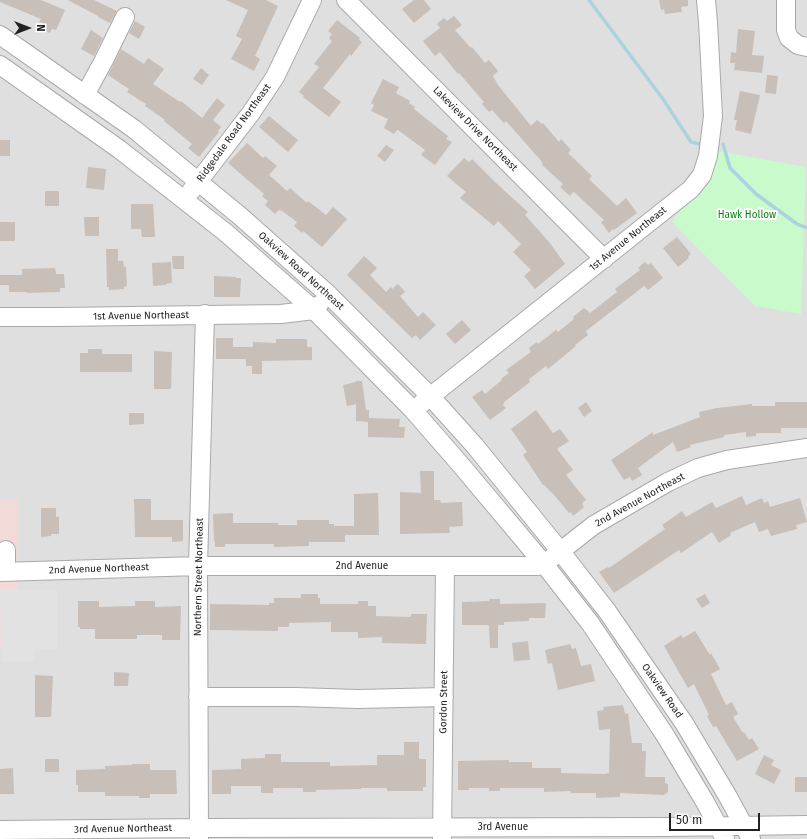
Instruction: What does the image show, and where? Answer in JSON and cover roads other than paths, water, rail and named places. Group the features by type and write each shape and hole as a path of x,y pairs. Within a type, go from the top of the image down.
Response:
{"street":[{"name":"Ridgedale Road Northeast","path":"185,200 251,113 275,76 312,0"},
{"name":"Lakeview Drive Northeast","path":"346,0 604,259"},
{"name":"1st Avenue Northeast","path":"413,410 691,189 702,175 708,156 713,116 706,0"},
{"path":"786,0 786,30 789,38 798,45 807,47"},
{"path":"85,95 125,17"},
{"name":"Oakview Road Northeast","path":"0,35 134,129 240,216 329,295 430,396 476,446 561,552"},
{"name":"Oakview Road Northeast","path":"0,65 120,149 225,232 314,310 413,410 544,564"},
{"path":"314,310 329,295"},
{"name":"1st Avenue Northeast","path":"0,316 59,317 281,314 314,310"},
{"name":"Northern Street Northeast","path":"199,834 198,566 205,314"},
{"name":"2nd Avenue Northeast","path":"526,566 537,566 544,564 594,525 668,482 698,468 726,460 798,449"},
{"path":"3,572 6,550"},
{"name":"Oakview Road","path":"561,552 607,611 684,723 727,794 748,833"},
{"path":"544,564 590,624 665,734 722,833"},
{"name":"2nd Avenue","path":"198,566 526,566"},
{"name":"2nd Avenue Northeast","path":"3,572 198,566"},
{"name":"Gordon Street","path":"442,833 445,566"},
{"path":"198,697 382,699 444,697"},
{"name":"3rd Avenue","path":"199,834 748,833 807,825"},
{"name":"3rd Avenue Northeast","path":"0,830 199,834"}],"waterway":[{"path":"589,0 663,99 691,142 700,144"},
{"path":"723,144 730,168 756,194 797,224 807,228"}],"park label":[{"name":"Hawk Hollow","path":"747,215"}]}
